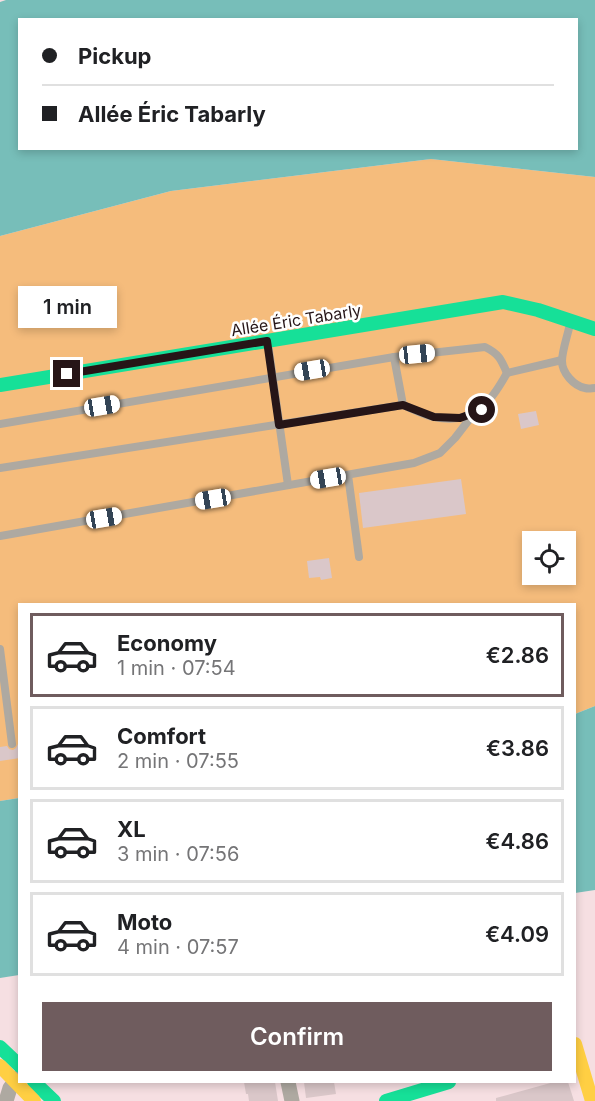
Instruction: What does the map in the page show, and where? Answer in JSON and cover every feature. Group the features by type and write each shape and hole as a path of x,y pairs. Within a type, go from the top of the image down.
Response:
{"street":[{"name":"Allée Éric Tabarly","path":"0,385 503,302 532,308 595,329"},
{"path":"579,1044 592,1101"},
{"path":"0,1047 18,1064"},
{"path":"0,1066 18,1081"},
{"path":"288,1083 292,1101"},
{"path":"386,1101 440,1083"},
{"path":"6,1101 8,1092 26,1088 54,1101"}],"lane":[{"path":"570,322 562,360 564,370 577,385 595,388"},
{"path":"267,341 288,485"},
{"path":"0,424 394,357 485,347 494,351 501,358 507,373"},
{"path":"394,357 403,405"},
{"path":"0,468 403,405 434,417 460,418 482,410 496,393 507,373 562,360"},
{"path":"0,536 414,463 440,453 475,412"},
{"path":"348,475 359,557"},
{"path":"0,649 12,744"}],"shaded area":[{"path":"431,159 595,177 595,706 576,714 576,603 18,603 18,798 0,801 0,236 171,191"}],"water":[{"path":"6,0 595,0 595,177 431,159 171,191 0,236 0,2"},
{"path":"595,706 595,890 576,893 576,714"},
{"path":"18,798 18,975 0,978 0,801"}],"building":[{"path":"536,411 539,425 521,429 518,414"},
{"path":"461,479 466,514 363,528 359,493"},
{"path":"329,558 332,578 321,580 320,577 309,578 307,561"},
{"path":"18,744 18,758 0,761 0,747 7,746 13,750"},
{"path":"244,1083 275,1083 278,1101 249,1101 248,1094 246,1094"},
{"path":"304,1083 334,1083 336,1094 306,1098"},
{"path":"550,1083 568,1083 574,1101 496,1101 496,1098"}],"traffic: fast":[{"path":"0,385 503,302 538,310 595,329"},
{"path":"0,1047 18,1064"},
{"path":"35,1083 54,1101"},
{"path":"386,1101 446,1083"}],"traffic: slow":[{"path":"576,1047 592,1101"},
{"path":"0,1066 34,1101"}],"route":[{"path":"67,374 267,341 279,425 403,405 434,417 460,418 482,410"}]}
